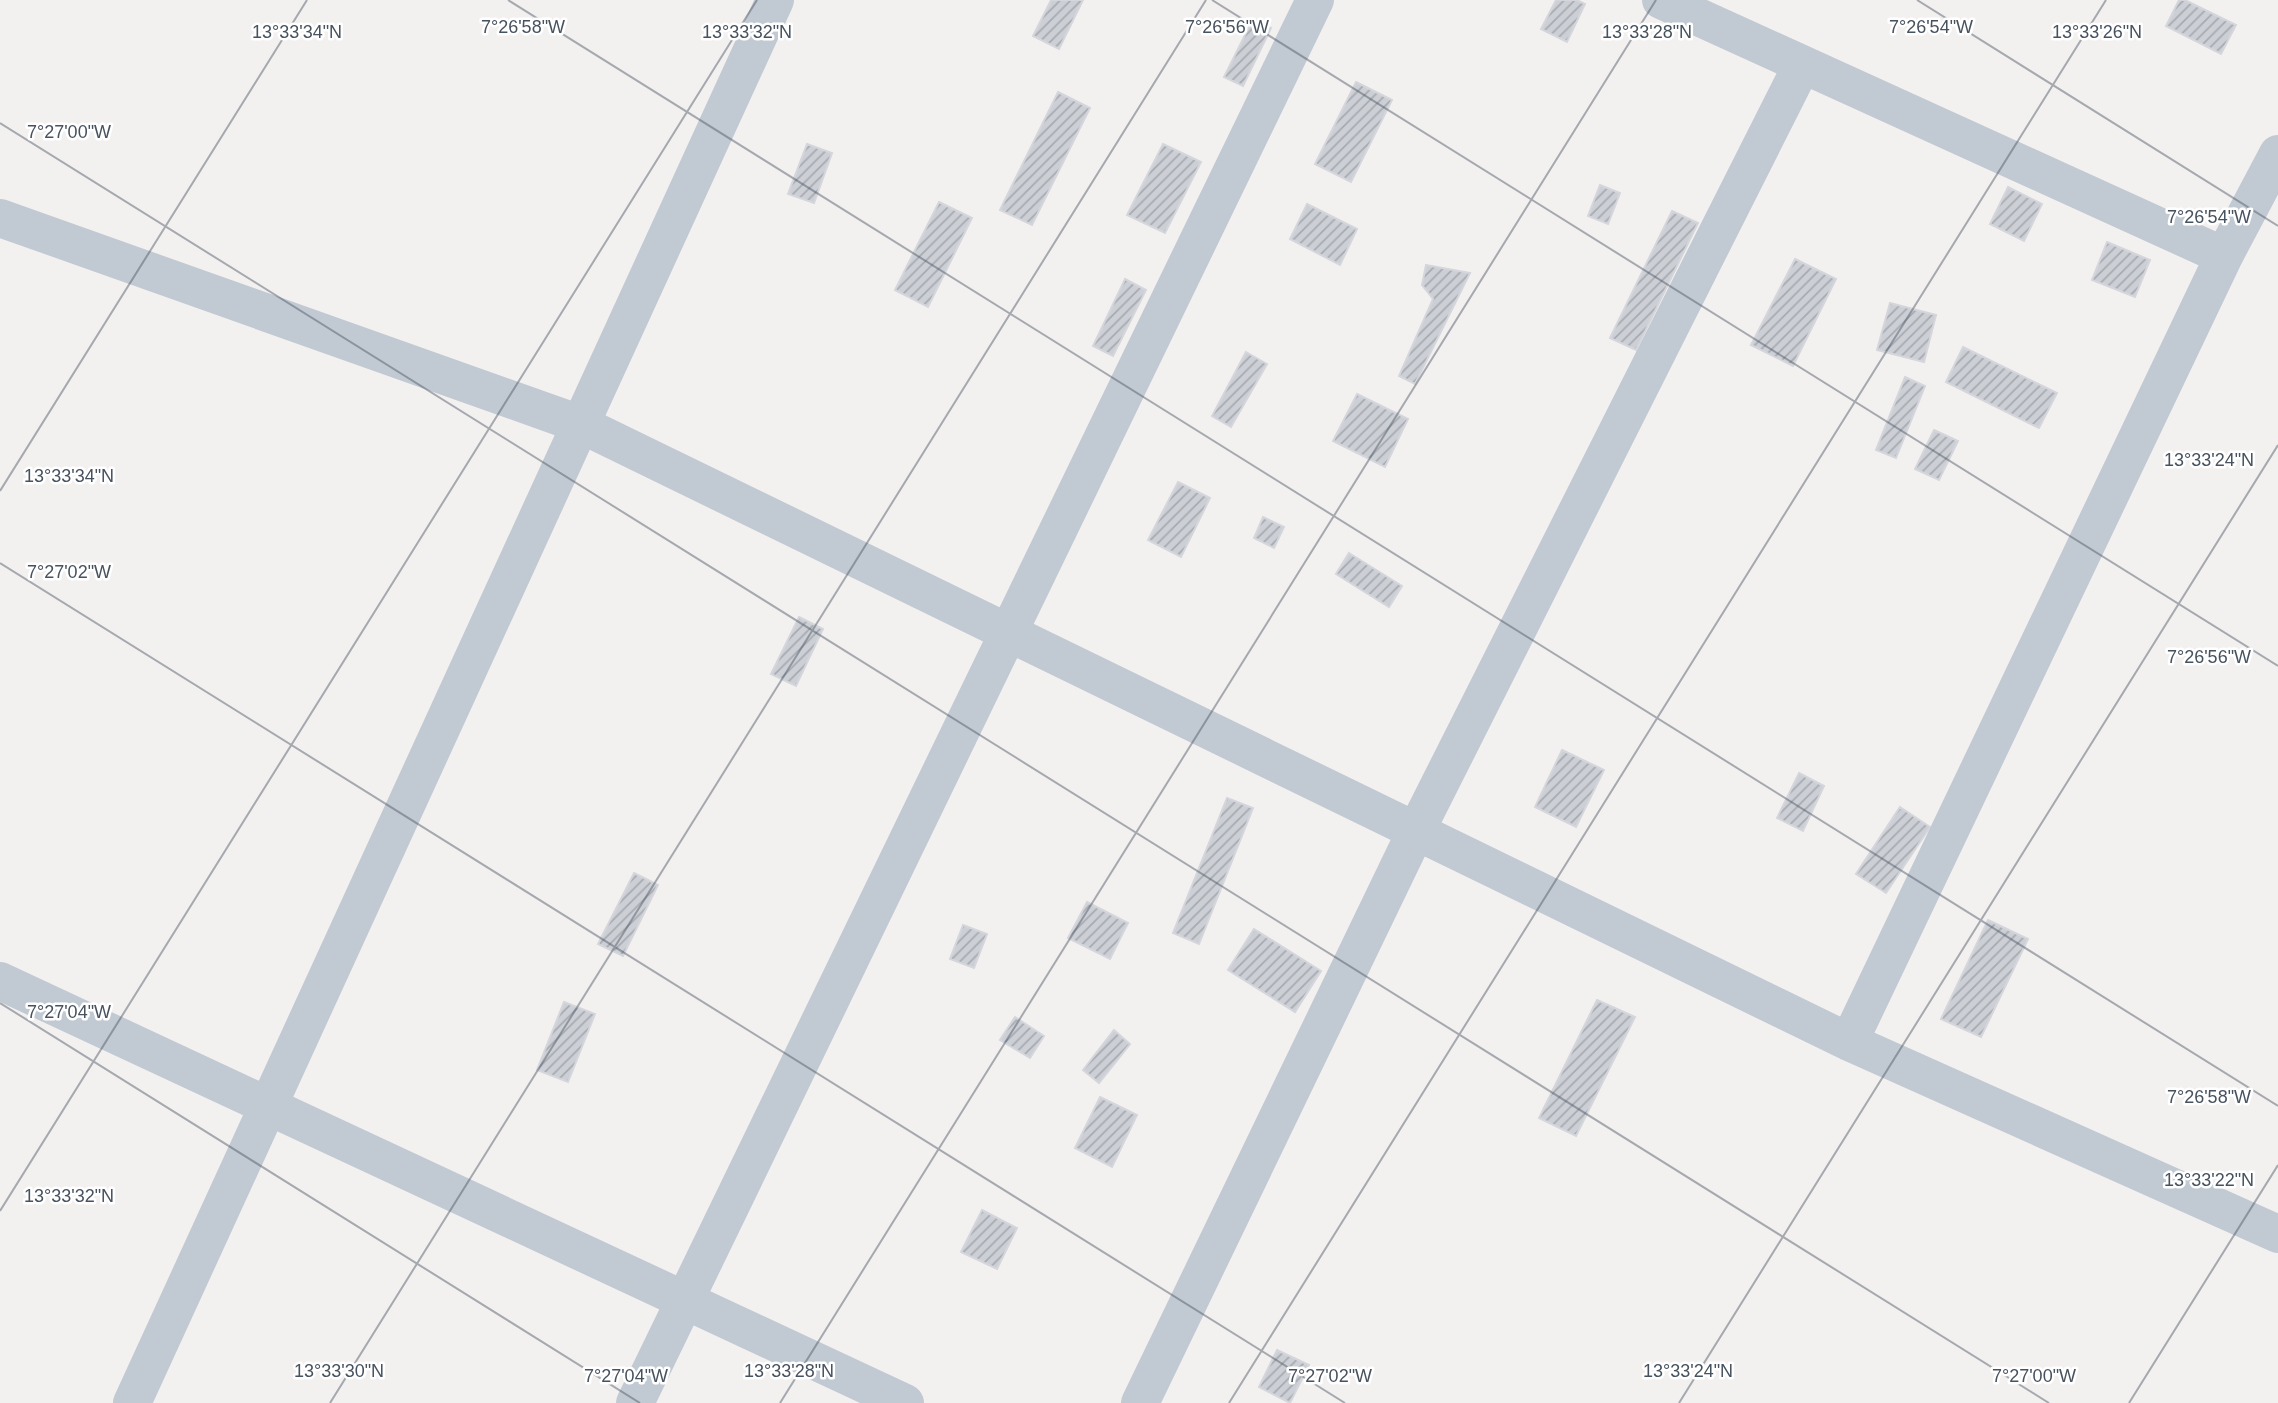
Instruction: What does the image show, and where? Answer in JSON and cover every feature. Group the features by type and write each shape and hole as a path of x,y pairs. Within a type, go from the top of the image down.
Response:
{"street":[{"path":"132,1403 775,0"},
{"path":"635,1403 1315,0"},
{"path":"1661,0 2224,256"},
{"path":"1140,1403 1416,831 1802,65"},
{"path":"1849,1042 2224,256 2278,155"},
{"path":"0,218 580,424 1849,1042 2278,1234"},
{"path":"0,981 905,1403"}],"building":[{"path":"1051,0 1083,0 1059,49 1033,36"},
{"path":"1556,0 1577,0 1585,4 1567,42 1541,29"},
{"path":"2179,0 2185,0 2236,25 2221,54 2166,26"},
{"path":"1253,19 1271,28 1243,86 1224,77"},
{"path":"1356,82 1392,100 1351,182 1315,164"},
{"path":"1058,92 1090,108 1032,225 1000,210"},
{"path":"807,144 832,153 814,203 788,194"},
{"path":"1163,144 1201,162 1165,233 1127,215"},
{"path":"1600,185 1620,193 1608,224 1588,216"},
{"path":"2008,187 2042,204 2024,241 1990,224"},
{"path":"939,202 972,218 928,307 895,290"},
{"path":"1307,204 1357,229 1340,265 1290,239"},
{"path":"1672,211 1698,223 1636,350 1610,338"},
{"path":"2107,242 2150,260 2135,297 2092,280"},
{"path":"1795,259 1836,279 1793,366 1751,345"},
{"path":"1426,265 1470,273 1415,384 1399,376 1433,299 1422,285"},
{"path":"1125,279 1146,290 1113,356 1093,346"},
{"path":"1890,303 1936,315 1924,362 1877,350"},
{"path":"1963,347 2057,393 2039,428 1946,382"},
{"path":"1246,352 1267,364 1231,427 1212,416"},
{"path":"1905,377 1925,386 1896,458 1876,450"},
{"path":"1357,394 1408,419 1385,467 1333,441"},
{"path":"1934,430 1958,441 1939,480 1915,469"},
{"path":"1178,482 1210,498 1181,557 1148,540"},
{"path":"1263,517 1284,527 1274,548 1254,538"},
{"path":"1349,553 1402,586 1389,607 1336,574"},
{"path":"799,617 823,629 796,686 771,674"},
{"path":"1562,750 1604,770 1576,827 1535,807"},
{"path":"1799,773 1824,786 1803,831 1777,818"},
{"path":"1227,798 1253,808 1199,944 1173,933"},
{"path":"1900,807 1930,827 1886,893 1856,874"},
{"path":"634,873 658,885 623,956 598,944"},
{"path":"1087,902 1128,923 1110,959 1068,938"},
{"path":"1988,920 2028,939 1981,1037 1941,1019"},
{"path":"963,925 987,934 974,968 950,959"},
{"path":"1254,929 1321,971 1295,1012 1228,970"},
{"path":"1597,1000 1635,1017 1576,1136 1539,1118"},
{"path":"564,1002 595,1014 568,1082 537,1070"},
{"path":"1015,1017 1044,1036 1030,1058 1000,1040"},
{"path":"1114,1030 1130,1044 1099,1083 1083,1070"},
{"path":"1100,1097 1137,1115 1112,1167 1075,1148"},
{"path":"982,1210 1017,1228 997,1269 961,1252"},
{"path":"1277,1350 1309,1365 1290,1403 1259,1387"}]}
